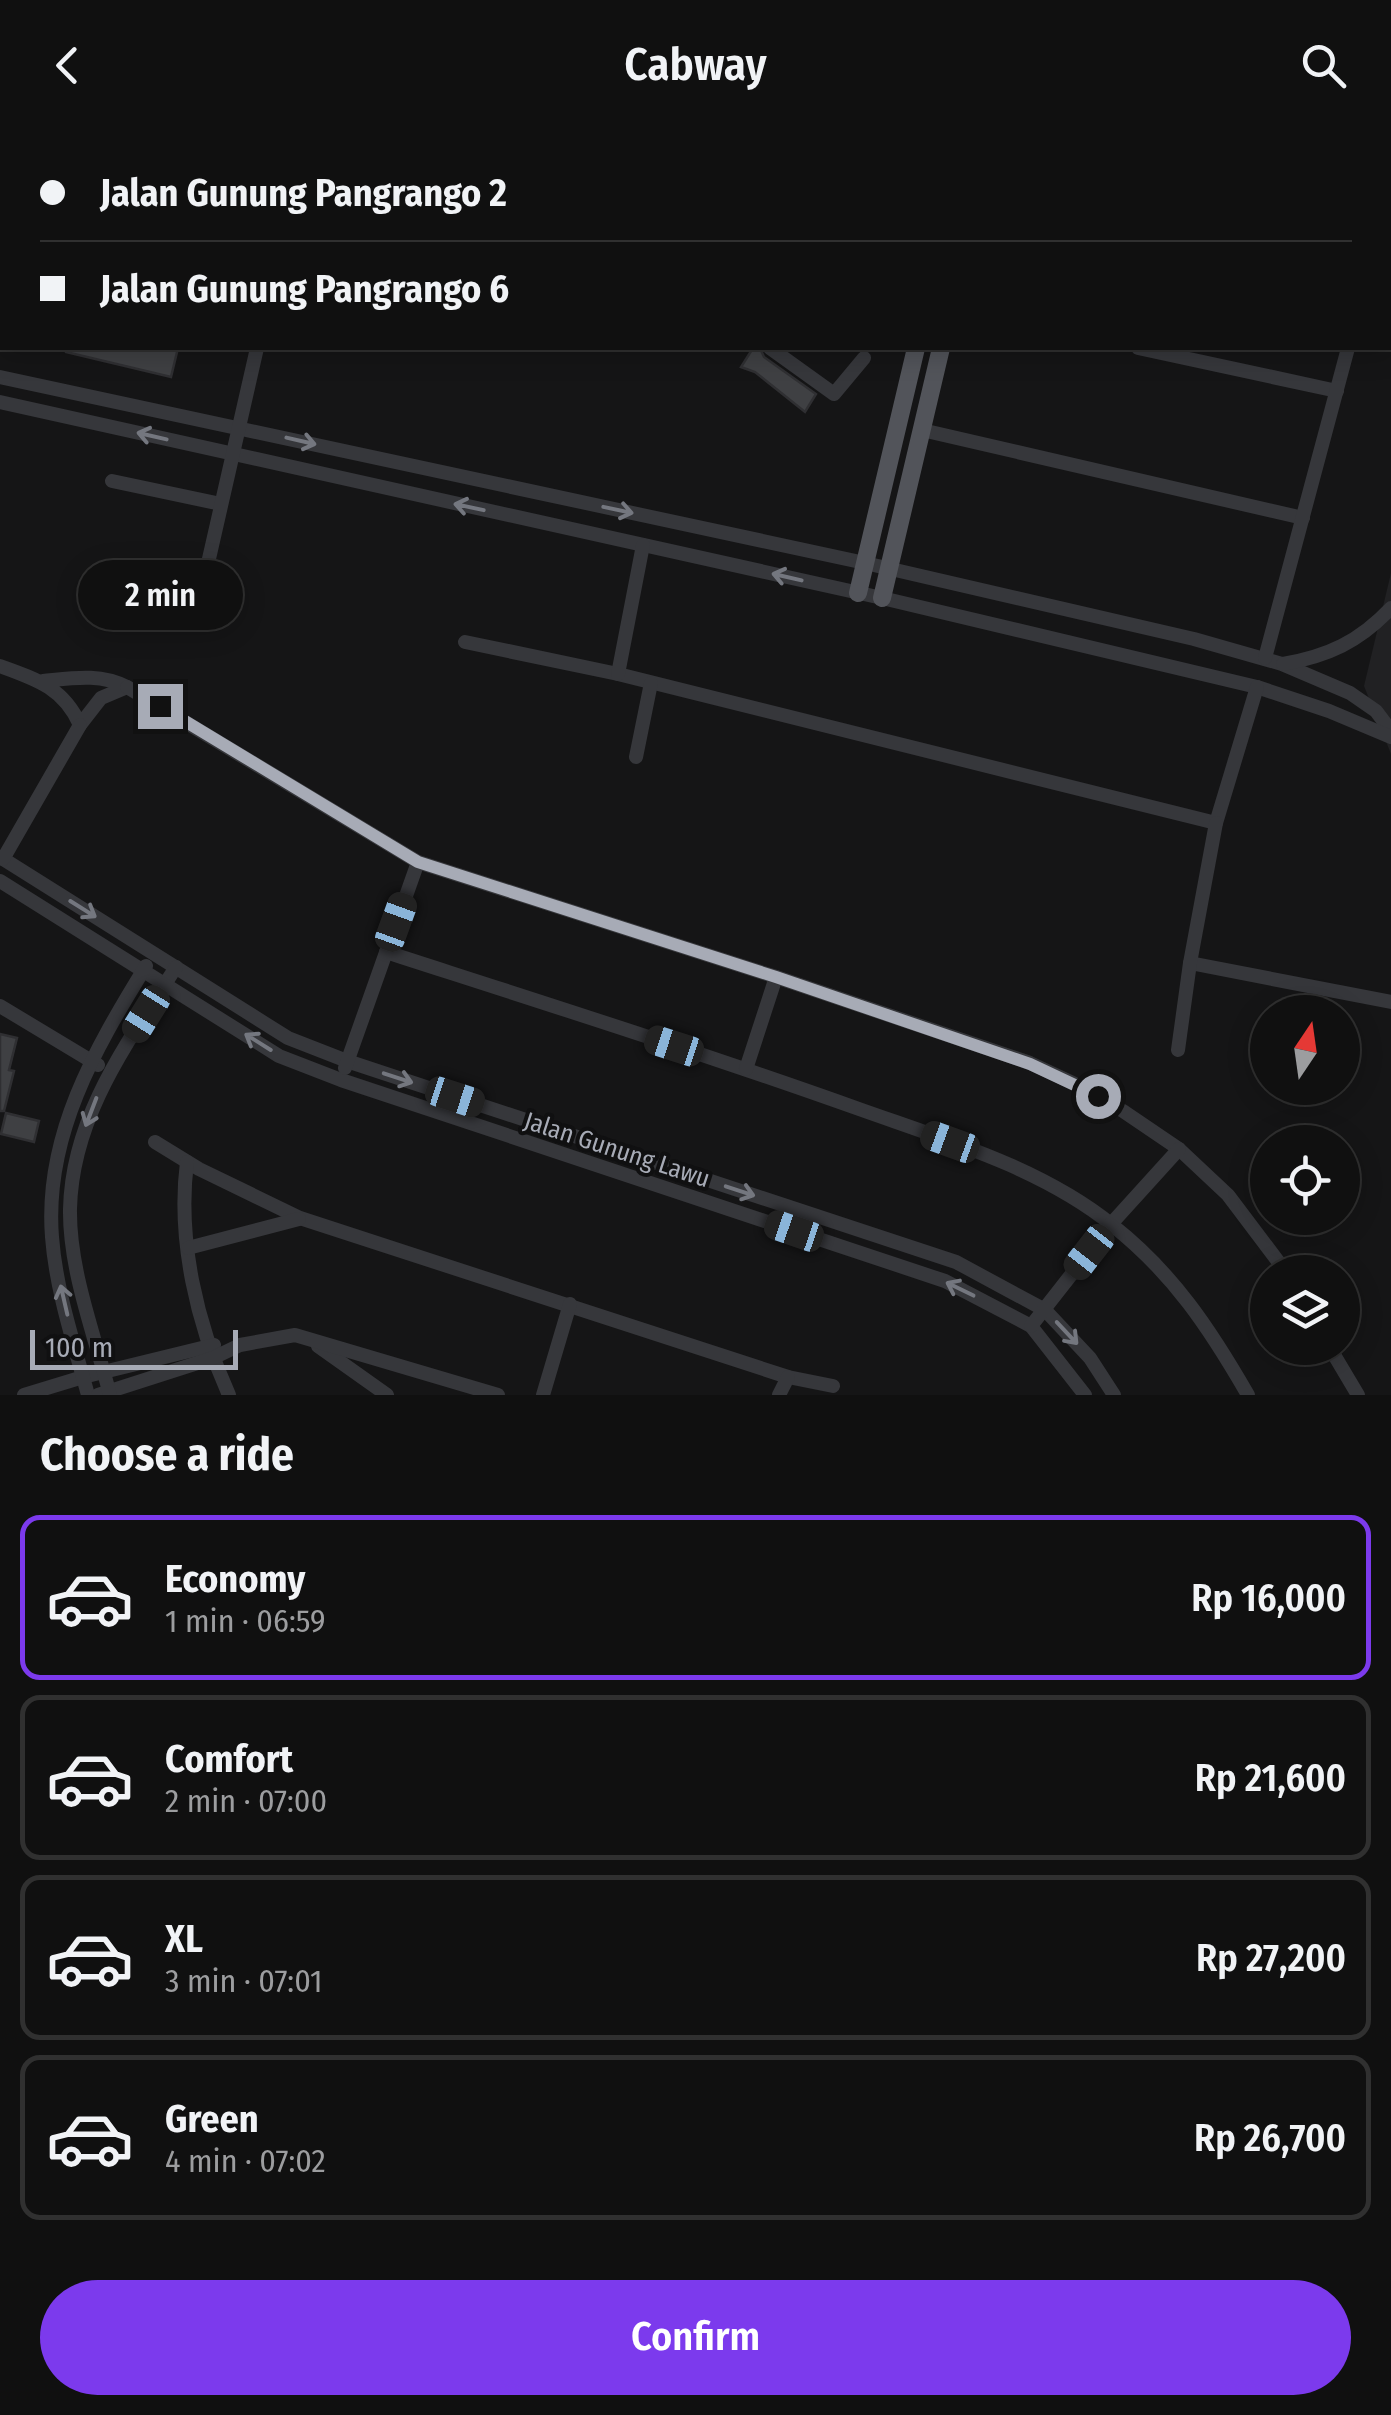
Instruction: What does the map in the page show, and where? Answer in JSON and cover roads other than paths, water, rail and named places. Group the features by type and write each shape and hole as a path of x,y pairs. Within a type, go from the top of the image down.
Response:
{"main road":[{"path":"858,593 916,350"},
{"path":"882,598 941,350"}],"street":[{"path":"198,607 257,350"},
{"path":"773,350 834,394 864,358"},
{"path":"1147,350 1337,391"},
{"path":"1265,658 1347,350"},
{"path":"0,376 865,562 1194,639 1282,664 1362,700 1376,711 1391,734"},
{"path":"0,402 882,598 1257,686 1391,734"},
{"path":"922,430 1303,518"},
{"path":"112,481 221,504"},
{"path":"618,674 643,545"},
{"path":"1282,664 1340,649 1364,634 1391,608"},
{"path":"465,642 618,674 1216,823"},
{"path":"0,666 43,682 69,704 80,725"},
{"path":"43,682 92,676 111,678 418,862 776,977 1030,1064 1123,1110 1179,1150 1228,1195 1273,1255"},
{"path":"636,757 650,683"},
{"path":"1178,1050 1216,823 1257,686"},
{"path":"2,858 80,725 101,698 128,687"},
{"name":"Jalan Gunung Lawu","path":"2,858 288,1038 347,1061 956,1262 1044,1310 1090,1358 1114,1395"},
{"path":"341,1080 418,862"},
{"name":"Jalan Gunung Lawu","path":"0,881 279,1056 945,1281 1031,1326 1085,1395"},
{"path":"386,952 746,1069 984,1154 1070,1196 1111,1224 1172,1279 1216,1340 1248,1395"},
{"path":"88,1395 52,1238 56,1172 66,1118 91,1062 154,953"},
{"path":"1190,963 1391,1002"},
{"path":"176,968 110,1071 83,1133 70,1207 72,1234 106,1394 210,1352"},
{"path":"746,1069 776,977"},
{"path":"0,1006 110,1071"},
{"path":"155,1142 300,1218 788,1377 833,1386"},
{"path":"1031,1326 1111,1224 1179,1150"},
{"path":"187,1162 183,1212 188,1248 210,1352 229,1395"},
{"path":"56,1172 75,1175"},
{"path":"188,1248 300,1218"},
{"path":"543,1395 570,1304"},
{"path":"24,1395 104,1372 284,1336 306,1338 498,1395"},
{"path":"306,1338 387,1395"},
{"path":"1340,1365 1358,1395"},
{"path":"779,1395 788,1377"}]}
